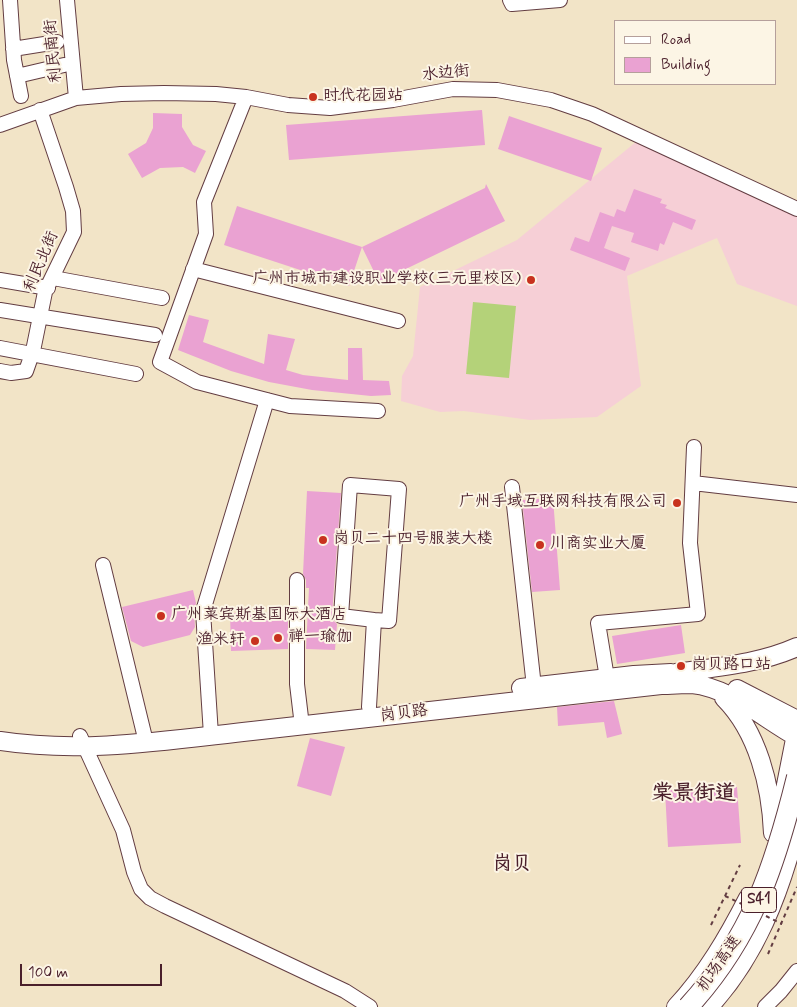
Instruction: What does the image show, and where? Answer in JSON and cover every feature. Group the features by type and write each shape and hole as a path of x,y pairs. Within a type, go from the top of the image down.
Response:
{"highway":[{"name":"机场高速","path":"688,1007 726,959 758,902 781,839 797,777"}],"main road":[{"path":"676,673 752,662 778,656 797,647"},
{"name":"岗贝路","path":"302,720 369,706 634,675 676,673 705,677 746,692 797,731"},
{"name":"岗贝路","path":"0,741 42,745 144,737 660,685 693,684 717,690 797,731"},
{"path":"717,690 734,708 754,744 766,779 772,810 771,839"},
{"name":"岗贝路","path":"0,731 83,741"},
{"path":"676,1007 706,970 737,920 760,873 785,789 797,731"},
{"path":"709,1007 736,975 757,940 791,858 797,829"},
{"path":"771,839 784,843 791,858"}],"street":[{"path":"10,0 13,49 21,96"},
{"name":"利民南街","path":"67,0 76,98"},
{"path":"510,0 512,4 560,0"},
{"path":"13,49 57,42"},
{"path":"17,76 64,64"},
{"name":"水边街","path":"0,125 76,98 157,93 216,94 246,97 288,105 330,108 453,89 481,89 518,93 552,100 592,114 797,209"},
{"path":"246,97 204,202 206,234 160,362 197,382 290,406 378,411"},
{"name":"利民北街","path":"0,371 11,373 26,371 50,283 74,232 73,211 40,110"},
{"path":"193,269 398,321"},
{"path":"0,280 50,283 162,298"},
{"path":"0,310 155,336"},
{"path":"0,348 136,374"},
{"path":"211,730 202,611 267,400"},
{"path":"607,678 598,623 698,614 690,543 694,447"},
{"path":"693,483 797,495"},
{"path":"350,485 398,489 389,621 374,620 341,616 350,485"},
{"path":"512,487 534,687"},
{"path":"103,565 144,737"},
{"path":"297,580 297,684 302,720"},
{"path":"369,706 374,620"},
{"path":"83,741 123,830 134,872 142,889 150,898 345,991 370,1007"},
{"path":"765,1007 781,991 797,970"}],"path":[{"path":"711,925 740,865"},
{"path":"768,954 797,887"}],"shaded area":[{"name":"广州市城市建设职业学校(三元里校区)","path":"637,141 797,217 797,306 737,284 717,238 627,276 641,386 597,417 530,420 464,411 440,412 401,401 402,376 413,356 420,287 517,240"}],"green space":[{"path":"473,302 516,306 509,378 466,374"}],"building":[{"path":"482,110 485,145 289,160 286,125"},
{"path":"153,113 182,114 182,127 193,145 206,151 195,173 183,167 160,168 142,178 128,154 146,143 153,128"},
{"path":"509,116 602,148 591,181 498,149"},
{"path":"486,184 505,221 379,282 362,247 485,188"},
{"path":"634,189 662,199 660,203 667,205 665,208 696,220 692,230 673,222 664,245 660,243 658,251 631,242 634,233 612,226 604,248 630,258 625,271 570,250 575,237 589,242 600,212 614,217 617,209 625,212"},
{"path":"237,206 362,247 349,286 224,245"},
{"path":"189,315 209,320 203,342 264,364 268,334 295,339 286,370 303,375 348,380 348,348 362,348 363,380 389,381 391,395 371,396 312,390 269,382 231,371 178,350"},
{"name":"岗贝二十四号服装大楼","path":"307,491 341,493 332,615 333,620 337,624 335,650 306,649 309,588 306,588 306,580 303,574"},
{"name":"川商实业大厦","path":"553,498 560,590 532,592 522,500"},
{"name":"广州莱宾斯基国际大酒店","path":"193,590 196,603 194,611 195,627 190,635 143,647 131,641 122,607"},
{"path":"288,612 288,649 231,651 230,613"},
{"path":"681,625 685,653 617,664 612,636"},
{"path":"614,701 622,734 607,738 604,722 558,726 557,707"},
{"path":"310,738 345,747 331,796 297,786"},
{"path":"737,787 741,843 668,847 665,790"}],"place":[{"name":"时代花园站","path":"313,97"},
{"name":"广州市城市建设职业学校(三元里校区)","path":"531,280"},
{"name":"广州手域互联网科技有限公司","path":"677,503"},
{"name":"岗贝二十四号服装大楼","path":"323,540"},
{"name":"川商实业大厦","path":"540,545"},
{"name":"广州莱宾斯基国际大酒店","path":"161,616"},
{"name":"禅一瑜伽","path":"278,638"},
{"name":"渔米轩","path":"255,641"},
{"name":"岗贝路口站","path":"681,666"}],"district":[{"name":"棠景街道","path":"694,795"},
{"name":"岗贝","path":"512,865"}]}
